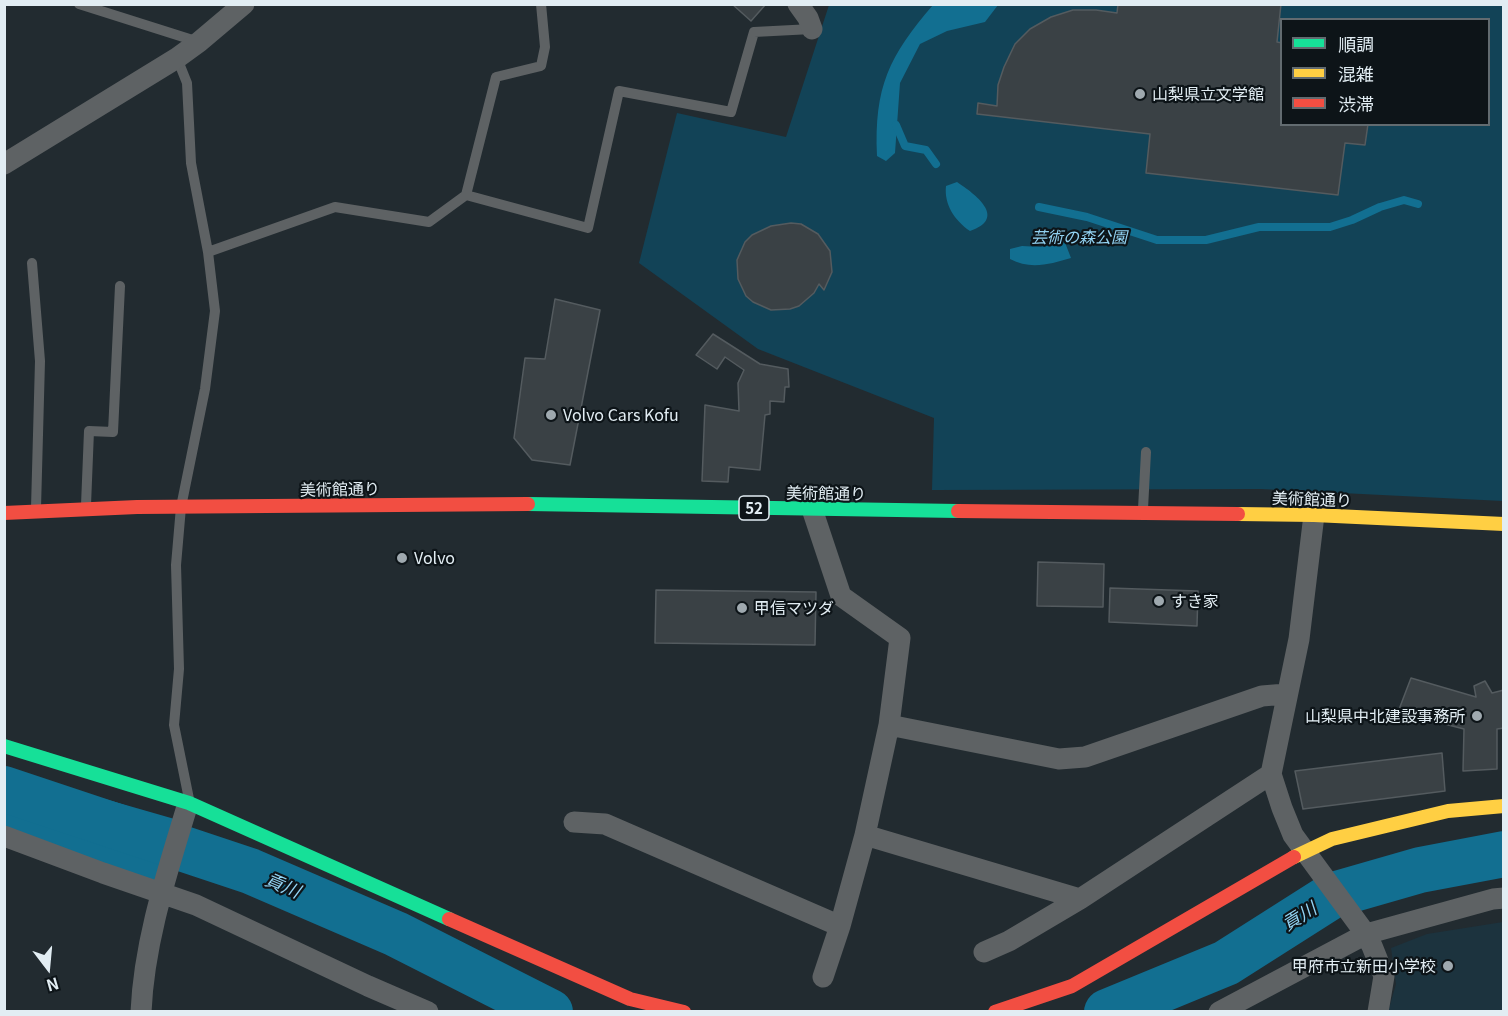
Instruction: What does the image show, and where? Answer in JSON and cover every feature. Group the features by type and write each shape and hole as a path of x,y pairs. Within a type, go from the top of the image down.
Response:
{"main road":[{"name":"美術館通り","path":"4,513 86,508 579,504 1314,515 1503,524"},
{"path":"4,747 188,806 630,999 684,1011"},
{"path":"994,1011 1072,986 1332,839 1448,812 1503,806"}],"street":[{"path":"4,164 177,58 244,4"},
{"path":"798,4 808,18 812,29"},
{"path":"812,509 841,596 900,638 889,725 865,835 840,926 823,977"},
{"path":"1314,515 1299,639 1271,774 1293,835 1364,931 1384,976 1378,1011"},
{"path":"889,725 1059,759 1085,757 1262,696 1286,694"},
{"path":"984,952 1009,941 1080,898 1271,774"},
{"path":"141,1011 143,979 162,890 188,806"},
{"path":"574,822 605,824 840,926"},
{"path":"865,835 1080,898"},
{"path":"4,836 103,873 162,890 368,986 428,1011"},
{"path":"1219,1011 1364,931 1503,898"}],"lane":[{"path":"79,4 199,42"},
{"path":"208,252 335,207 429,222 466,195 496,77 541,66 545,47 541,4"},
{"path":"466,195 588,228 619,91 731,112 754,32 812,29"},
{"path":"177,58 187,83 191,163 208,252 215,311 205,389 181,507 176,565 178,669 174,725 188,806"},
{"path":"32,263 40,361 36,511"},
{"path":"86,508 88,431 113,432 120,286"},
{"path":"1143,512 1146,452"}],"shaded area":[{"path":"933,5 998,5 985,22 947,31 920,44 900,83 895,153 886,161 877,156 877,132 878,110 887,74 905,40"},
{"path":"957,182 979,199 987,213 987,220 970,231 959,222 948,205 946,186"},
{"path":"1064,240 1071,258 1033,265 1010,259 1010,249 1022,246 1041,247"},
{"path":"4,770 178,820 158,883 5,832"},
{"name":"甲府市立新田小学校","path":"1503,922 1503,1011 1388,1012 1396,984 1391,948 1427,934"}],"green space":[{"name":"芸術の森公園","path":"829,5 1503,5 1503,501 1261,489 932,490 934,418 758,349 639,263 677,113 786,137"}],"building":[{"path":"732,4 766,4 751,21"},
{"name":"山梨県立文学館","path":"1118,4 1281,4 1277,42 1280,43 1280,126 1368,126 1365,145 1345,143 1338,195 1146,173 1150,134 977,114 978,103 997,106 998,85 1004,67 1015,44 1030,29 1051,17 1073,10 1117,13"},
{"path":"801,224 818,234 830,251 832,272 824,290 819,284 814,293 799,306 771,310 753,302 746,296 738,279 737,260 745,242 752,235 771,226"},
{"path":"555,299 600,310 570,465 532,460 514,438 525,358 545,359"},
{"path":"713,334 760,364 788,369 789,387 785,387 784,402 770,401 770,414 765,415 760,470 729,467 728,482 702,481 705,405 739,411 738,383 744,370 725,357 717,369 696,355"},
{"path":"1038,562 1104,564 1103,607 1037,606"},
{"path":"1110,588 1198,591 1197,626 1109,622"},
{"path":"656,590 816,592 815,645 655,643"},
{"path":"1411,678 1476,697 1474,686 1485,681 1492,693 1504,690 1504,728 1497,729 1497,769 1463,771 1464,729 1398,712"},
{"path":"1442,753 1445,791 1303,809 1295,771"}],"waterway":[{"path":"896,125 905,146 926,150 936,164"},
{"path":"1039,207 1087,217 1157,240 1206,240 1259,227 1330,227 1404,200 1418,204"},
{"name":"貢川","path":"4,789 250,871 396,934 550,1012"},
{"name":"貢川","path":"1107,1012 1226,963 1333,895 1420,870 1504,854"}],"traffic: fast":[{"path":"528,504 958,511"},
{"path":"4,746 189,803 449,919"}],"traffic: slow":[{"path":"1238,514 1314,515 1504,524"},
{"path":"1294,857 1332,839 1448,811 1504,806"}],"traffic: jam":[{"path":"4,513 137,507 528,504"},
{"path":"958,511 1238,514"},
{"path":"995,1012 1072,986 1294,857"},
{"path":"449,919 630,999 684,1012"}],"place":[{"name":"山梨県立文学館","path":"1140,94"},
{"name":"Volvo Cars Kofu","path":"551,415"},
{"name":"Volvo","path":"402,558"},
{"name":"すき家","path":"1159,601"},
{"name":"甲信マツダ","path":"742,608"},
{"name":"山梨県中北建設事務所","path":"1477,716"},
{"name":"甲府市立新田小学校","path":"1448,966"}]}
